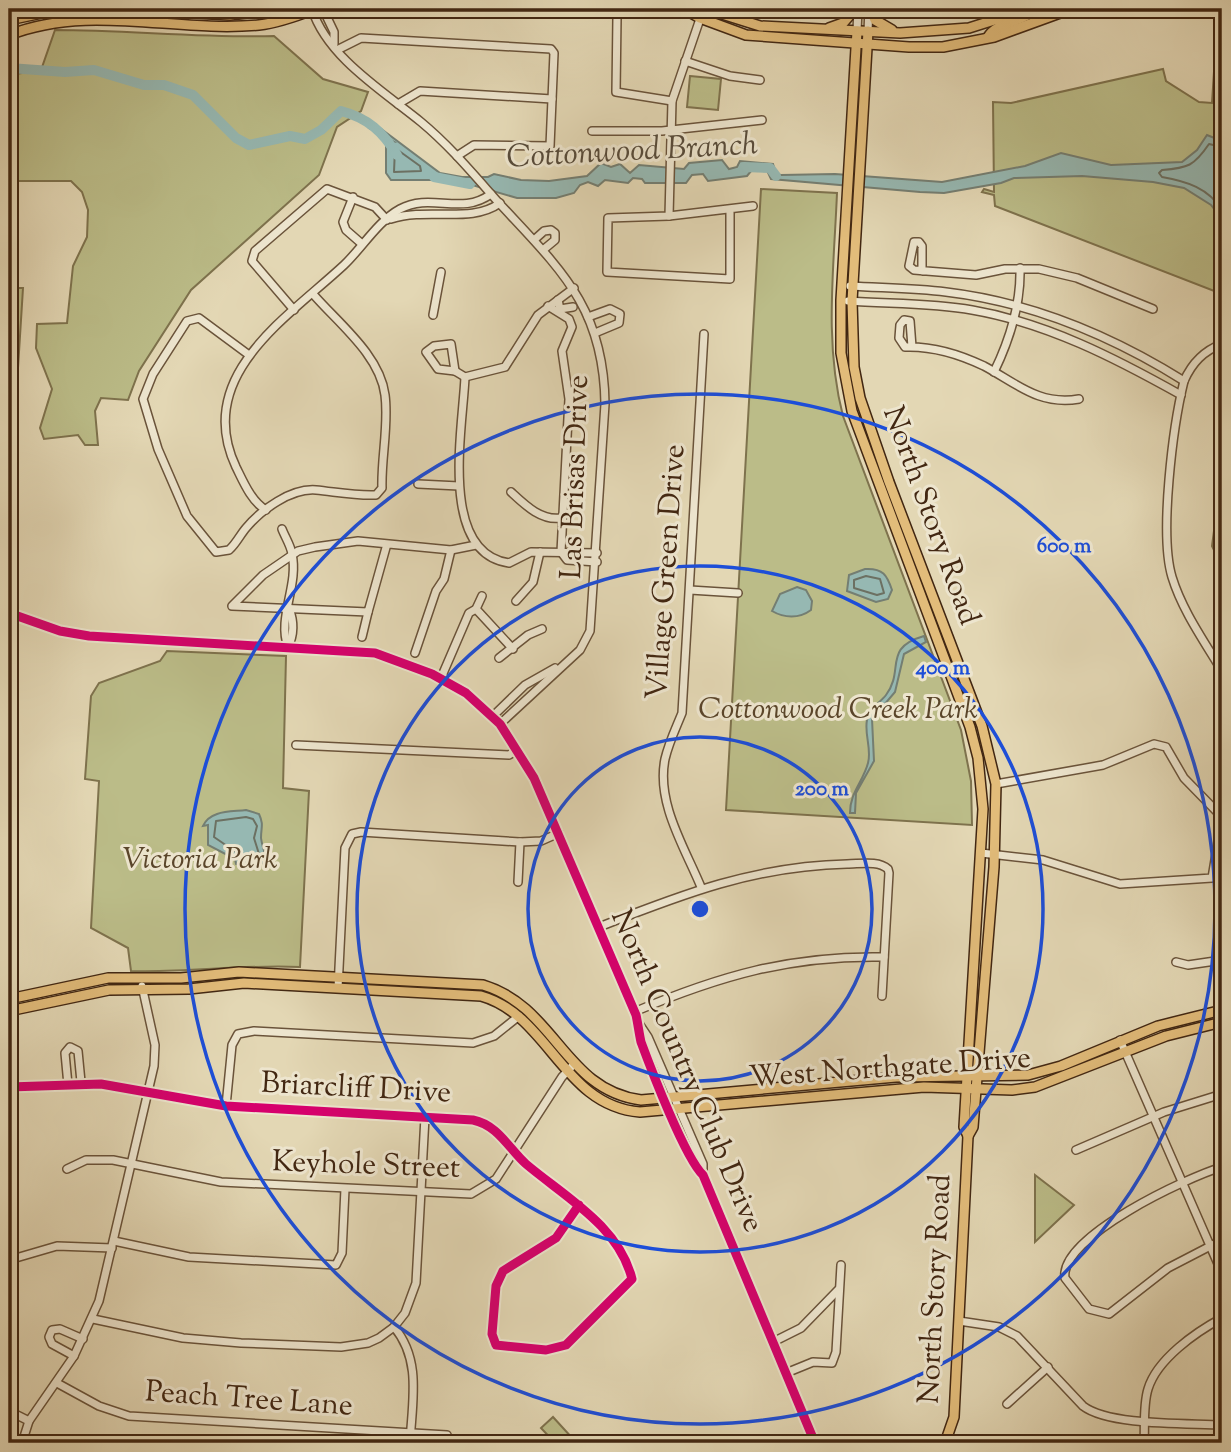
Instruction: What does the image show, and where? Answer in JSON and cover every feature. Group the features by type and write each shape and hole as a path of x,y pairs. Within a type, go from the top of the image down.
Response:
{"main road":[{"path":"9,20 61,9"},
{"path":"122,9 230,15 280,9"},
{"path":"9,35 43,24 85,19 231,27 262,25 313,9"},
{"path":"684,9 730,31 764,38 868,46 943,47 988,38 1071,9"},
{"path":"705,9 751,24 900,33 969,28 1029,9"},
{"path":"824,29 843,23 857,9"},
{"path":"869,9 879,23 900,33"},
{"path":"988,38 996,30 1022,20 1036,9"},
{"name":"North Story Road","path":"857,31 841,300 844,376 852,411 978,758 983,810 972,1077"},
{"name":"North Story Road","path":"869,31 852,301 854,367 864,411 964,679 992,759 996,784 995,854 971,1088 964,1127 968,1136 954,1417 945,1443"},
{"path":"852,111 863,111"},
{"path":"841,331 851,331"},
{"path":"953,683 964,679"},
{"name":"West Northgate Drive","path":"9,999 77,983 239,972 483,985 514,997 594,1083 615,1094 641,1100 905,1076 1028,1075 1061,1066 1158,1026 1222,1010"},
{"name":"West Northgate Drive","path":"9,1011 86,994 251,983 457,994 491,999 519,1016 566,1071 602,1102 632,1111 675,1110 925,1087 1035,1087 1166,1036 1222,1022"},
{"path":"457,983 457,994"},
{"path":"823,1084 824,1095"}],"street":[{"name":"Las Brisas Drive","path":"313,9 323,35 457,156 543,250 574,288 595,333 605,380 606,404 590,631 579,650 500,724"},
{"path":"323,9 334,32 336,47 361,38 551,49 554,54 550,146 474,145 457,156"},
{"path":"620,9 617,17 615,92 672,101"},
{"path":"669,216 672,101 705,9"},
{"path":"857,9 857,31"},
{"path":"869,9 869,31"},
{"path":"685,61 730,76 760,80"},
{"path":"398,104 420,91 552,99"},
{"path":"592,131 670,130 762,120"},
{"path":"294,310 257,270 252,261 255,251 322,191 333,189 353,197 375,207 387,220"},
{"path":"266,510 245,485 226,438 225,418 230,393 236,376 249,355 261,339 313,294 398,210 414,204 469,205 479,203 491,194"},
{"path":"353,197 342,222 345,230 362,244"},
{"path":"387,220 423,212 478,213 500,203"},
{"path":"730,209 730,279 607,272 608,218 616,215 669,216 753,206"},
{"path":"534,240 544,231 551,230 555,233 555,240 543,250"},
{"path":"922,271 976,275 1020,268 1039,269 1077,278 1153,309"},
{"path":"994,372 1013,320 1020,268"},
{"path":"433,315 441,272"},
{"path":"842,285 941,291 1016,306 1100,335 1184,381"},
{"path":"455,371 451,344 434,346 426,352 438,369 455,371 465,377 505,367 538,315 574,288"},
{"path":"902,303 904,289"},
{"path":"939,306 941,291"},
{"path":"249,355 199,318 193,318 187,321 153,374 143,399 158,449 187,516 216,552 229,551 245,529 266,510 299,491 376,495 382,488 385,394 380,375 372,360 313,294"},
{"path":"985,313 987,299"},
{"path":"558,300 560,309 573,307"},
{"path":"841,300 939,306 1013,320 1096,350 1181,395"},
{"path":"565,316 581,302"},
{"path":"548,306 565,316 572,327 562,351 569,399 561,552"},
{"path":"588,317 610,309 620,314 619,323 595,333"},
{"name":"Village Green Drive","path":"701,887 670,813 664,786 665,760 682,713 704,334"},
{"path":"1222,344 1201,355 1184,381 1166,547 1172,577 1182,603 1222,671"},
{"path":"912,347 954,354 994,372 1024,391 1043,398 1061,402 1079,398"},
{"path":"465,377 460,507 476,545 482,552 509,563 531,552 561,552 597,557"},
{"path":"418,484 460,486"},
{"path":"511,492 541,515 552,520 561,518"},
{"path":"282,529 293,555 289,608 293,617 292,638 288,647"},
{"path":"368,612 232,606 246,590 298,551 341,541 451,550 476,545"},
{"path":"362,637 387,544"},
{"path":"415,653 436,591 444,579 451,550"},
{"path":"516,601 533,582 540,552"},
{"path":"690,590 738,593"},
{"path":"441,678 468,613 476,609 482,596"},
{"path":"476,609 513,649"},
{"name":"North Country Club Drive","path":"9,613 60,631 89,636 375,653 441,678 466,693 493,716 517,750 559,833 638,1022 648,1037 675,1110 703,1164 703,1175 815,1443"},
{"path":"499,658 528,635 542,629"},
{"name":"Las Brisas Drive","path":"493,716 525,685 541,673 559,666"},
{"path":"981,853 1043,860 1120,884 1212,878 1222,817 1184,778 1166,747 1161,744 1154,744 1103,765 996,784"},
{"path":"296,745 509,755 517,750"},
{"path":"338,988 345,848 352,834 360,832 520,842 541,841 559,833"},
{"path":"518,882 520,842"},
{"path":"599,927 701,887 756,873 828,864 880,864 889,873 882,996"},
{"path":"634,1012 708,982 753,968 826,957 884,957"},
{"path":"1176,962 1188,965 1222,960"},
{"path":"22,1443 29,1421 74,1356 93,1319 113,1245 150,1091 155,1045 140,977"},
{"path":"226,1106 232,1045 238,1034 254,1031 473,1043 494,1036 519,1016"},
{"path":"1120,1040 1222,1273"},
{"path":"68,1085 65,1053 70,1047 78,1051 81,1082"},
{"name":"Keyhole Street","path":"67,1169 86,1160 132,1164 221,1182 420,1192 478,1192 496,1180 566,1071 575,1063"},
{"name":"Briarcliff Drive","path":"9,1087 81,1082 150,1091 226,1106 481,1122 525,1163 579,1205 617,1249 632,1279 566,1345 546,1350 496,1345 492,1334 496,1286 503,1271 556,1238 579,1205"},
{"path":"1076,1150 1153,1116 1222,1094"},
{"path":"93,1319 183,1338 328,1347 368,1343 394,1327 410,1302 416,1283 425,1117"},
{"path":"1222,1167 1182,1181 1134,1206 1093,1237 1066,1265 1067,1283 1090,1309 1109,1314 1168,1268 1222,1240"},
{"path":"9,1260 57,1246 113,1245 189,1257 336,1265 342,1253 345,1189"},
{"path":"786,1373 813,1362 832,1363 836,1352 841,1265"},
{"path":"773,1342 801,1328 838,1290"},
{"path":"1144,1443 1147,1393 1154,1376 1192,1338 1222,1318"},
{"path":"959,1321 994,1326 1011,1332 1088,1411 1109,1418 1222,1424"},
{"path":"394,1327 411,1351 414,1370 410,1443"},
{"path":"74,1356 52,1344 49,1337 52,1329 61,1329 83,1339"},
{"path":"1007,1404 1048,1367"},
{"name":"Peach Tree Lane","path":"57,1383 99,1406 129,1416 447,1435"},
{"path":"9,1411 29,1421"}],"green space":[{"path":"1218,9 1222,9 1222,294 995,206 994,195 982,192 984,189 994,192 993,102 1011,103 1163,69 1166,81 1199,102 1212,103"},
{"path":"55,30 274,36 323,79 368,92 361,111 337,127 319,175 191,290 139,371 128,400 101,398 95,411 98,445 85,445 78,435 44,439 40,428 52,389 36,348 37,324 67,323 73,266 87,237 88,210 82,192 71,181 9,181 9,75 41,70"},
{"path":"690,76 721,79 718,110 687,107"},
{"name":"Cottonwood Creek Park","path":"761,189 837,193 832,333 837,389 843,416 961,730 971,781 972,825 726,810"},
{"path":"9,288 23,288 17,384 9,383"},
{"path":"1222,470 1222,566 1212,546"},
{"name":"Victoria Park","path":"167,651 286,656 283,788 309,791 300,967 131,971 128,948 91,928 99,781 85,779 91,696 99,683 160,661"},
{"path":"1035,1175 1074,1205 1035,1242"},
{"path":"553,1417 574,1440 571,1443 555,1443 541,1428"}],"water":[{"path":"372,122 440,173 462,177 488,177 494,174 521,180 549,181 587,176 601,163 611,167 620,164 630,173 639,165 684,169 689,163 722,160 729,169 737,167 740,161 773,164 776,174 781,175 835,174 942,182 1025,166 1061,153 1111,165 1182,162 1197,150 1207,135 1222,141 1222,219 1211,205 1184,188 1153,182 1082,176 1014,178 1001,183 944,193 920,192 771,179 764,164 756,165 747,176 708,181 703,174 692,175 686,183 645,183 642,179 633,178 628,183 605,180 598,186 588,182 580,185 574,193 556,198 517,198 455,180 391,180 386,173 386,143 394,142 369,128"},
{"path":"865,569 880,571 886,576 892,590 888,599 876,602 847,591 849,575"},
{"path":"797,587 806,590 812,601 811,610 792,617 772,611 780,594"},
{"path":"924,636 926,642 904,654 895,692 872,719 874,761 856,793 855,813 850,813 852,799 868,763 868,716 891,686 896,661 903,647"},
{"path":"246,810 259,814 261,818 261,838 266,863 246,866 236,864 235,859 208,845 208,825 203,826 206,821 216,814"}],"waterway":[{"name":"Cottonwood Branch","path":"9,68 65,72 94,70 144,85 164,85 193,95 236,138 249,145 290,136 305,139 321,130 341,111 374,127 397,155"},
{"name":"Cottonwood Branch","path":"744,167 770,168 776,176"},
{"name":"Cottonwood Branch","path":"434,177 470,184"}],"cycle path":[{"path":"9,613 60,631 89,636 375,653 432,674 466,693 500,724 534,778 636,1015 641,1042 669,1112 687,1151 703,1175 815,1443"},
{"path":"9,1087 101,1084 226,1106 473,1120 482,1123 496,1132 526,1164 573,1201 589,1214 603,1228 625,1260 632,1279 566,1345 546,1350 496,1345 492,1334 496,1286 503,1271 556,1238 579,1205"}]}
